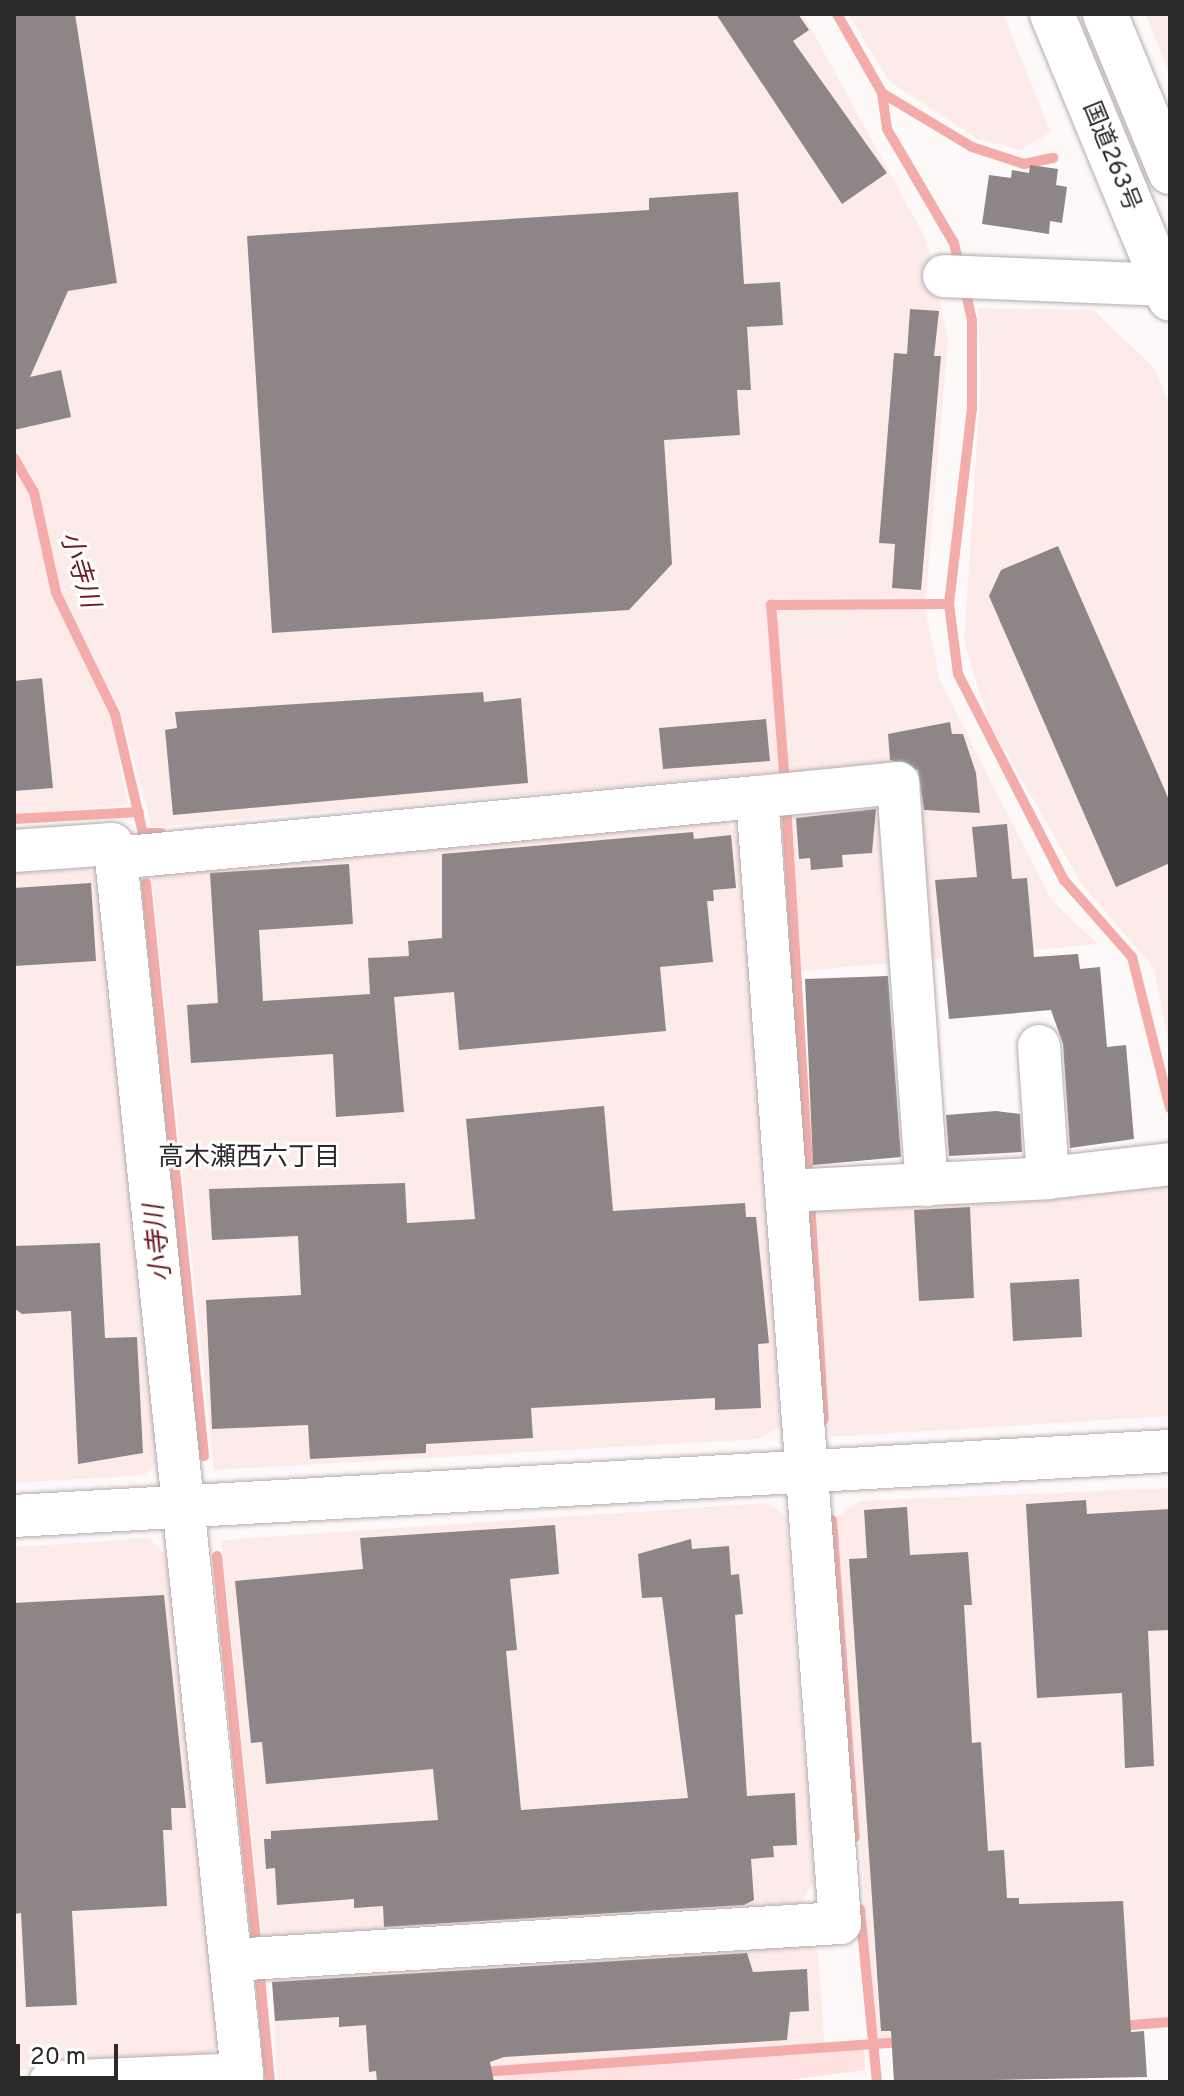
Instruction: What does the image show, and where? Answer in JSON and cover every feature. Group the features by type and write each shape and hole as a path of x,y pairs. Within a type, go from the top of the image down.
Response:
{"highway":[{"name":"国道263号","path":"1052,14 1167,289"},
{"name":"国道263号","path":"1105,14 1170,172"}],"street":[{"path":"963,276 1167,289"},
{"path":"116,858 898,783 927,1185"},
{"path":"249,1959 840,1923 803,1472 801,1190 775,795"},
{"path":"14,851 112,844 116,858 184,1507 249,1959 242,2074 50,2082"},
{"path":"1039,1046 1048,1178"},
{"path":"801,1190 1048,1178 1170,1164"},
{"path":"14,1516 1170,1451"}],"shaded area":[{"path":"14,14 803,14 927,241 948,341 925,607 940,681 1052,901 1098,944 792,972 781,772 152,827 119,707 59,590 39,491 14,449"},
{"path":"848,14 1003,14 1051,132 1020,150 977,139 890,82"},
{"path":"1146,14 1170,14 1170,76"},
{"path":"978,308 1094,310 1155,369 1170,405 1170,1052 1154,968 1082,885 989,723 964,642 981,381"},
{"path":"14,467 30,494 52,595 110,716 128,805 14,815"},
{"path":"722,820 745,838 780,1426 760,1439 214,1470 151,873"},
{"path":"79,865 104,880 159,1461 145,1475 14,1483 14,871"},
{"path":"1170,1181 1170,1416 830,1437 816,1206"},
{"path":"1170,1488 1170,2018 875,2040 836,1517 860,1501"},
{"path":"768,1503 786,1516 815,1881 798,1906 262,1938 221,1540"},
{"path":"149,1538 168,1558 220,2044 198,2065 14,2070 14,1547"},
{"path":"801,1936 818,1951 825,2050 504,2073 504,2082 277,2082 272,1970"},
{"path":"864,2047 865,2070 776,2082 505,2082 503,2073"}],"building":[{"path":"14,14 75,14 117,283 68,291 30,377 61,370 71,417 14,430"},
{"path":"716,14 798,14 809,30 793,41 887,173 842,204"},
{"path":"1030,165 1058,169 1056,185 1067,187 1062,223 1050,221 1049,234 982,224 989,175 1011,178 1012,170 1029,173"},
{"path":"738,192 744,284 780,282 783,325 747,327 751,390 737,390 740,435 664,440 672,564 629,610 272,633 247,236 649,210 649,198"},
{"path":"910,309 939,311 934,356 941,356 921,590 892,588 895,544 879,543 894,353 907,354"},
{"path":"1058,546 1170,802 1170,863 1116,887 989,596 1001,570"},
{"path":"42,678 53,788 14,791 14,681"},
{"path":"483,692 484,702 521,698 528,783 173,815 165,730 177,728 175,712"},
{"path":"766,719 770,761 663,769 659,728"},
{"path":"950,722 952,734 963,734 976,773 980,813 924,810 918,770 890,760 888,734"},
{"path":"876,809 872,853 842,855 843,867 811,870 810,858 799,859 796,818"},
{"path":"1007,824 1012,879 1027,878 1034,957 1078,954 1080,969 1100,967 1107,1047 1126,1045 1134,1139 1070,1148 1063,1044 1051,1010 949,1019 935,880 977,877 972,827"},
{"path":"693,832 694,839 731,835 736,888 713,890 714,901 707,901 713,962 660,967 666,1031 459,1050 454,992 394,997 404,1112 336,1117 333,1054 191,1063 187,1005 218,1003 210,873 349,864 353,924 259,930 263,1001 370,994 368,958 409,956 408,941 442,938 442,854"},
{"path":"91,883 96,961 14,966 14,888"},
{"path":"888,976 901,1157 813,1165 805,979"},
{"path":"604,1106 613,1211 745,1203 746,1217 756,1217 769,1343 758,1344 761,1408 715,1410 715,1398 531,1408 533,1438 426,1444 426,1453 310,1459 308,1425 212,1429 206,1300 301,1295 298,1236 212,1240 209,1189 405,1183 407,1223 475,1219 466,1119"},
{"path":"996,1111 1020,1114 1022,1152 949,1156 946,1115"},
{"path":"970,1207 974,1298 919,1301 914,1210"},
{"path":"100,1243 105,1338 137,1337 143,1453 78,1464 71,1311 22,1314 14,1308 14,1246"},
{"path":"1079,1279 1082,1337 1013,1341 1010,1283"},
{"path":"1086,1500 1087,1514 1170,1509 1170,1630 1148,1631 1154,1766 1125,1768 1122,1693 1037,1698 1026,1504"},
{"path":"907,1507 910,1555 968,1552 972,1605 964,1605 972,1743 981,1742 988,1851 1004,1850 1007,1898 1019,1898 1019,1904 1123,1901 1131,2032 1144,2031 1147,2077 894,2082 891,2031 881,2031 849,1559 867,1558 864,1510"},
{"path":"555,1525 559,1574 510,1579 517,1650 506,1651 521,1810 688,1798 662,1597 642,1598 638,1554 691,1539 692,1549 729,1546 731,1575 739,1574 743,1614 735,1615 747,1796 795,1793 797,1845 773,1846 774,1857 751,1859 754,1900 744,1905 384,1927 383,1906 354,1908 354,1899 277,1905 275,1868 266,1869 264,1839 271,1839 271,1831 438,1820 433,1769 266,1784 262,1742 251,1743 235,1581 363,1569 360,1538"},
{"path":"164,1595 186,1808 171,1808 172,1830 163,1830 167,1906 72,1911 77,2005 26,2007 21,1913 14,1914 14,1603"},
{"path":"747,1953 753,1972 807,1969 809,2011 790,2012 787,2040 504,2057 490,2062 494,2082 377,2082 376,2071 369,2072 366,2025 339,2027 339,2017 275,2021 272,1982"}],"waterway":[{"path":"837,14 882,93 887,129 954,243 960,269"},
{"path":"882,93 972,147 1024,164 1053,158"},
{"path":"965,288 972,320 972,408 949,604 958,674 1064,880 1132,957 1170,1108"},
{"name":"小寺川","path":"14,458 34,492 56,593 115,714 143,833 161,833"},
{"path":"785,785 771,605 949,604"},
{"path":"786,805 809,1180"},
{"path":"14,819 139,812"},
{"name":"小寺川","path":"146,883 204,1456"},
{"path":"810,1200 824,1420"},
{"path":"832,1520 855,1837"},
{"path":"217,1556 257,1948"},
{"path":"860,1909 877,2082"},
{"path":"259,1968 270,2082"},
{"path":"1120,2026 1170,2022"},
{"path":"482,2072 905,2042"}],"district":[{"name":"高木瀬西六丁目","path":"249,1159"}]}
